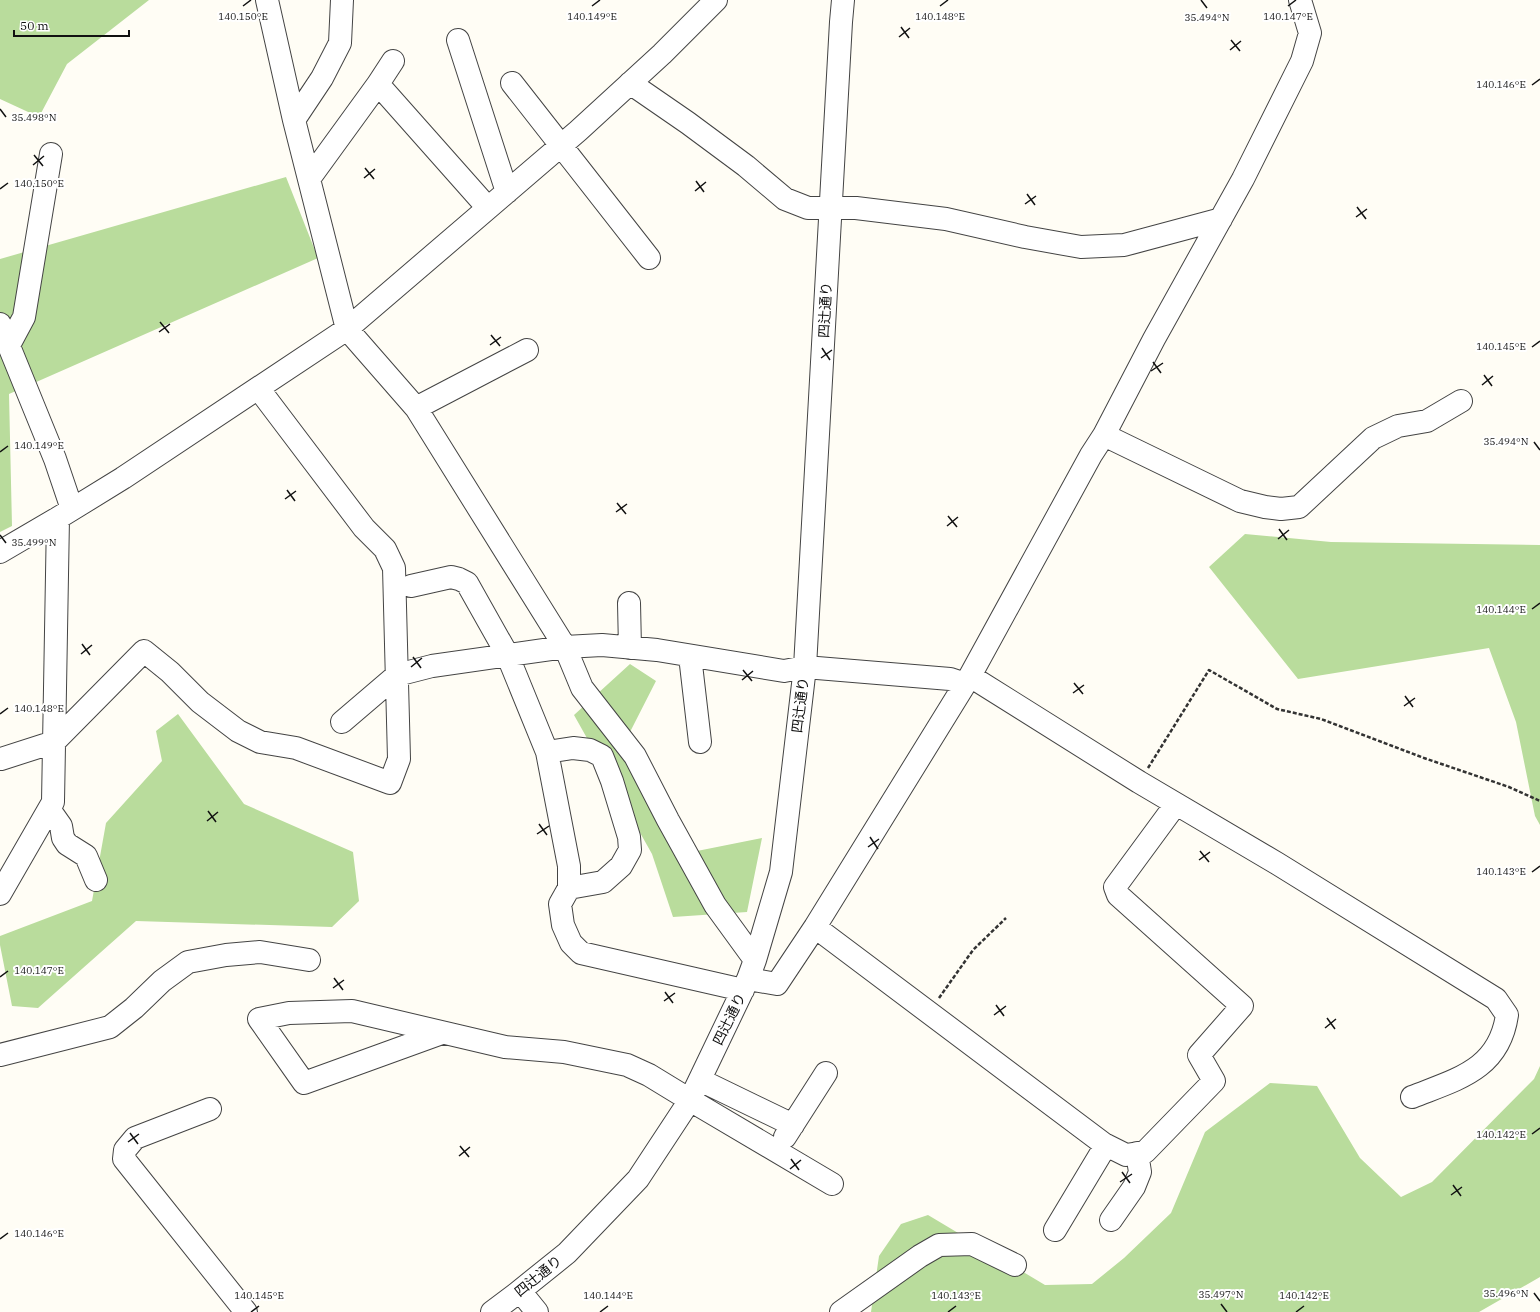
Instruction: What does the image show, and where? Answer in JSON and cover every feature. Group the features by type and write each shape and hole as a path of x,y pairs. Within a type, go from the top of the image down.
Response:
{"street":[{"path":"267,0 294,120 347,329 416,408 565,647 582,688 635,756 668,820 715,904 749,976"},
{"path":"294,120 322,78 340,43 342,0"},
{"path":"0,552 123,478 347,329 561,146 630,83 716,0"},
{"name":"四辻通り","path":"492,1312 567,1253 638,1179 690,1100 749,976 781,872 805,666 843,0"},
{"path":"411,586 451,577 467,583 507,654 547,752 569,866 570,888 560,904 563,925 571,943 581,953 749,976 777,984 815,927 968,680 1090,455 1104,435 1158,332 1221,219 1302,61 1310,33 1300,0"},
{"path":"458,40 507,192"},
{"path":"309,179 378,84 392,61"},
{"path":"512,83 650,258"},
{"path":"630,83 688,123 746,166 785,199 808,208 856,208 946,219 1025,237 1081,247 1124,245 1221,219"},
{"path":"378,84 488,208"},
{"path":"9,345 24,317 51,154"},
{"path":"0,324 55,459 65,514 54,742 53,802 0,894"},
{"path":"416,408 527,350"},
{"path":"1,759 54,742 144,651 170,672 200,702 238,732 260,742 296,748 390,783 400,758 394,568 385,549 364,528 258,388"},
{"path":"1104,435 1240,501 1281,509 1299,507 1373,438 1398,426 1427,421 1461,401"},
{"path":"629,603 630,648"},
{"path":"342,722 397,675 432,666 507,654 565,647 602,645 657,650 784,671 805,666 968,680 1278,864 1496,999 1507,1015 1505,1029 1491,1056 1468,1074 1412,1097"},
{"path":"690,656 700,742"},
{"path":"547,752 573,748 590,750 602,756 612,781 629,837 630,850 621,866 603,882 570,888"},
{"path":"815,927 1106,1145 1126,1155 1145,1152 1214,1081 1199,1055 1242,1006 1118,895 1115,886 1176,804"},
{"path":"49,809 61,826 62,838 67,844 86,856 96,880"},
{"path":"0,1055 110,1027 134,1008 162,981 188,962 226,955 260,952 309,960"},
{"path":"442,1033 304,1082 259,1019 289,1013 352,1011 505,1047 564,1052 627,1065 649,1075 832,1184"},
{"path":"776,1151 826,1073"},
{"path":"700,1080 793,1125"},
{"path":"210,1109 134,1138 125,1150 124,1159 246,1312"},
{"path":"1055,1230 1106,1145"},
{"path":"1111,1220 1134,1187 1140,1172 1137,1154"},
{"path":"841,1312 920,1256 939,1245 972,1244 1015,1265"},
{"path":"520,1291 537,1312"}],"path":[{"path":"1139,782 1209,670 1277,709 1321,718 1424,758 1509,787 1540,801"},
{"path":"929,1012 973,950 1006,918"}],"green space":[{"path":"0,0 149,0 67,64 39,117 0,99"},
{"path":"286,177 318,258 9,394 12,526 0,532 0,259"},
{"path":"1245,534 1331,542 1540,545 1540,825 1535,816 1516,722 1489,648 1298,679 1209,567"},
{"path":"630,664 656,681 630,732 682,854 762,838 747,912 673,917 652,854 574,715"},
{"path":"178,714 244,804 353,852 359,901 332,927 136,921 38,1008 12,1006 0,945 0,936 92,901 106,823 162,761 156,731"},
{"path":"1540,1066 1540,1277 1479,1312 871,1312 879,1256 901,1224 928,1215 1045,1285 1092,1284 1124,1258 1171,1213 1205,1132 1270,1083 1317,1086 1360,1158 1401,1197 1432,1182 1534,1079"}]}
